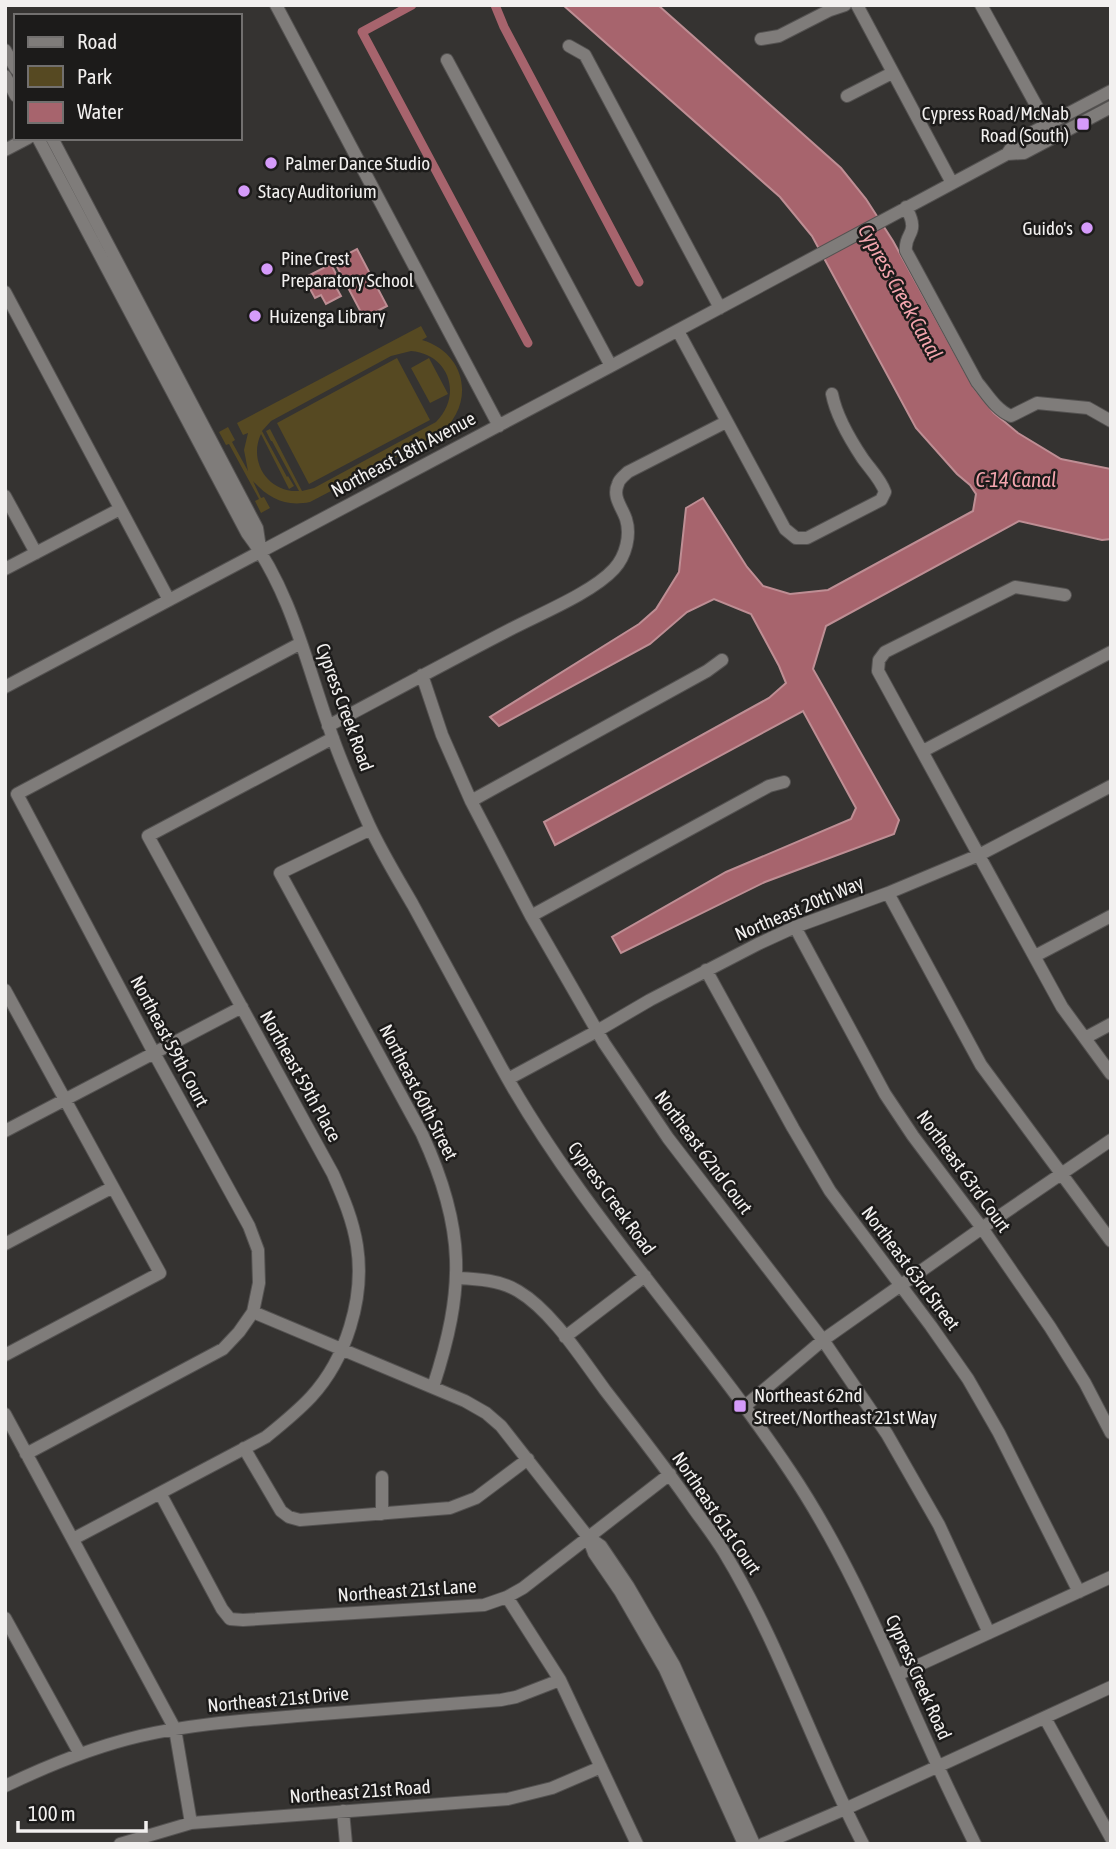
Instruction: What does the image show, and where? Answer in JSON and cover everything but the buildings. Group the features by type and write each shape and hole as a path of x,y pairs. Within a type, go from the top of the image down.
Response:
{"street":[{"path":"761,39 779,36 845,5"},
{"path":"856,5 952,183"},
{"path":"981,5 1047,125"},
{"path":"278,6 499,426"},
{"path":"569,46 585,55 720,308"},
{"path":"5,50 14,66"},
{"path":"447,60 611,366"},
{"path":"847,96 892,73"},
{"path":"5,76 14,92"},
{"path":"1007,153 1016,141 1111,91"},
{"path":"1007,153 1024,153 1111,107"},
{"path":"5,150 24,140"},
{"name":"Cypress Creek Road","path":"39,140 247,533 261,551 302,643 331,732 371,829 508,1079 572,1179 745,1406 793,1475 826,1529 858,1589 975,1844"},
{"name":"Cypress Creek Road","path":"53,140 257,527 261,551"},
{"name":"Northeast 18th Avenue","path":"5,687 678,331 1007,153"},
{"path":"906,207 913,228 905,243 906,251 977,382 992,401 1011,416 1037,403 1088,408 1111,421"},
{"path":"5,292 169,600"},
{"path":"678,331 785,530 796,538 807,538 881,500 885,492 861,457 835,408 832,394"},
{"path":"331,732 422,675 603,579 622,557 628,535 627,520 618,502 618,482 628,472 726,422"},
{"path":"5,496 36,554"},
{"path":"5,569 120,509"},
{"path":"1065,595 1015,586 885,652 879,660 878,671 1062,1007 1111,1074"},
{"name":"Northeast 59th Court","path":"253,1312 259,1283 258,1250 249,1226 154,1054 17,794 302,643"},
{"path":"923,751 1111,652"},
{"path":"471,801 707,671 722,660"},
{"name":"Northeast 62nd Court","path":"422,675 442,736 471,801 531,916 597,1031 668,1139 823,1340 887,1434 939,1525 989,1633"},
{"name":"Northeast 59th Place","path":"73,1539 266,1437 290,1418 327,1376 342,1350 354,1313 358,1281 357,1247 348,1211 333,1174 148,836 331,732"},
{"path":"531,916 769,786 784,782"},
{"name":"Northeast 20th Way","path":"508,1079 706,970 795,927 888,893 979,855 1111,786"},
{"name":"Northeast 60th Street","path":"371,829 280,873 415,1122 435,1161 445,1191 456,1247 457,1278 448,1334 433,1387"},
{"path":"888,893 981,1065 1111,1241"},
{"path":"1035,957 1111,916"},
{"name":"Northeast 63rd Court","path":"795,927 885,1094 912,1136 982,1228 1050,1327 1085,1383 1111,1433"},
{"name":"Northeast 63rd Street","path":"706,970 830,1191 968,1379 999,1433 1079,1592"},
{"path":"5,990 160,1273 5,1355"},
{"path":"5,1131 242,1007"},
{"path":"5,1023 19,1016"},
{"path":"1084,1038 1111,1024"},
{"path":"745,1406 823,1340 1111,1140"},
{"path":"5,1244 113,1187"},
{"path":"565,1337 645,1276"},
{"name":"Northeast 61st Court","path":"457,1278 489,1280 518,1290 536,1303 670,1474 724,1552 763,1624 863,1844"},
{"path":"26,1454 223,1349 253,1312 465,1401 486,1413 501,1426 588,1537 601,1546 628,1586 652,1625 744,1844"},
{"path":"5,1414 175,1729 191,1823"},
{"path":"244,1448 281,1511 300,1520 462,1505 476,1498 528,1459"},
{"name":"Northeast 21st Lane","path":"160,1493 222,1609 230,1619 243,1620 484,1605 523,1588 670,1474"},
{"path":"382,1514 383,1477"},
{"path":"897,1675 1111,1577"},
{"path":"507,1597 560,1680 637,1844"},
{"path":"5,1619 79,1754"},
{"name":"Northeast 21st Drive","path":"5,1786 79,1754 175,1729 246,1720 501,1700 560,1680"},
{"path":"677,1683 754,1844"},
{"path":"763,1844 1111,1687"},
{"path":"1045,1718 1111,1838"},
{"name":"Northeast 21st Road","path":"120,1844 191,1823 508,1799 552,1788 601,1767"},
{"path":"343,1811 346,1844"}],"green space":[{"path":"421,326 427,337 422,340 438,347 450,357 458,369 462,383 462,397 457,412 449,425 436,436 310,502 278,500 265,493 253,481 261,498 264,497 270,508 261,513 255,501 259,499 229,444 226,445 219,432 228,427 235,440 232,442 248,471 244,450 248,433 243,435 237,423","holes":["411,351 424,354 443,368 450,388 449,400 436,422 314,488 302,491 270,429 266,431 299,491 278,487 270,481 259,464 257,455 261,434 289,489 294,486 262,431 271,421 391,356"]},
{"path":"397,358 430,420 309,484 277,423"},
{"path":"429,358 448,394 430,403 411,368"}],"water":[{"name":"C-14 Canal","path":"563,5 658,5 841,168 866,199 893,241 974,388 994,413 1018,433 1061,459 1111,469 1111,539 1102,540 1019,521 826,626 813,669 899,820 894,834 765,882 621,953 612,937 726,872 851,819 856,808 803,711 555,845 544,822 769,698 786,683 751,614 714,599 687,612 650,644 499,726 490,717 639,624 656,609 679,572 686,508 703,498 747,567 763,586 790,594 828,590 973,511 976,494 916,428 812,236 780,197"},
{"path":"357,249 387,306 364,318 334,261"},
{"path":"331,264 341,284 336,287 341,296 326,304 321,295 315,298 304,278"}],"waterway":[{"path":"412,5 362,32 528,343"},
{"path":"495,5 504,27 639,282"}],"place":[{"name":"Cypress Road/McNab Road (South)","path":"1083,124"},
{"name":"Palmer Dance Studio","path":"271,163"},
{"name":"Stacy Auditorium","path":"244,191"},
{"name":"Guido's","path":"1087,228"},
{"name":"Pine Crest Preparatory School","path":"267,269"},
{"name":"Huizenga Library","path":"255,316"},
{"name":"Northeast 62nd Street/Northeast 21st Way","path":"740,1406"}],"water label":[{"name":"Cypress Creek Canal","path":"900,292"}]}
